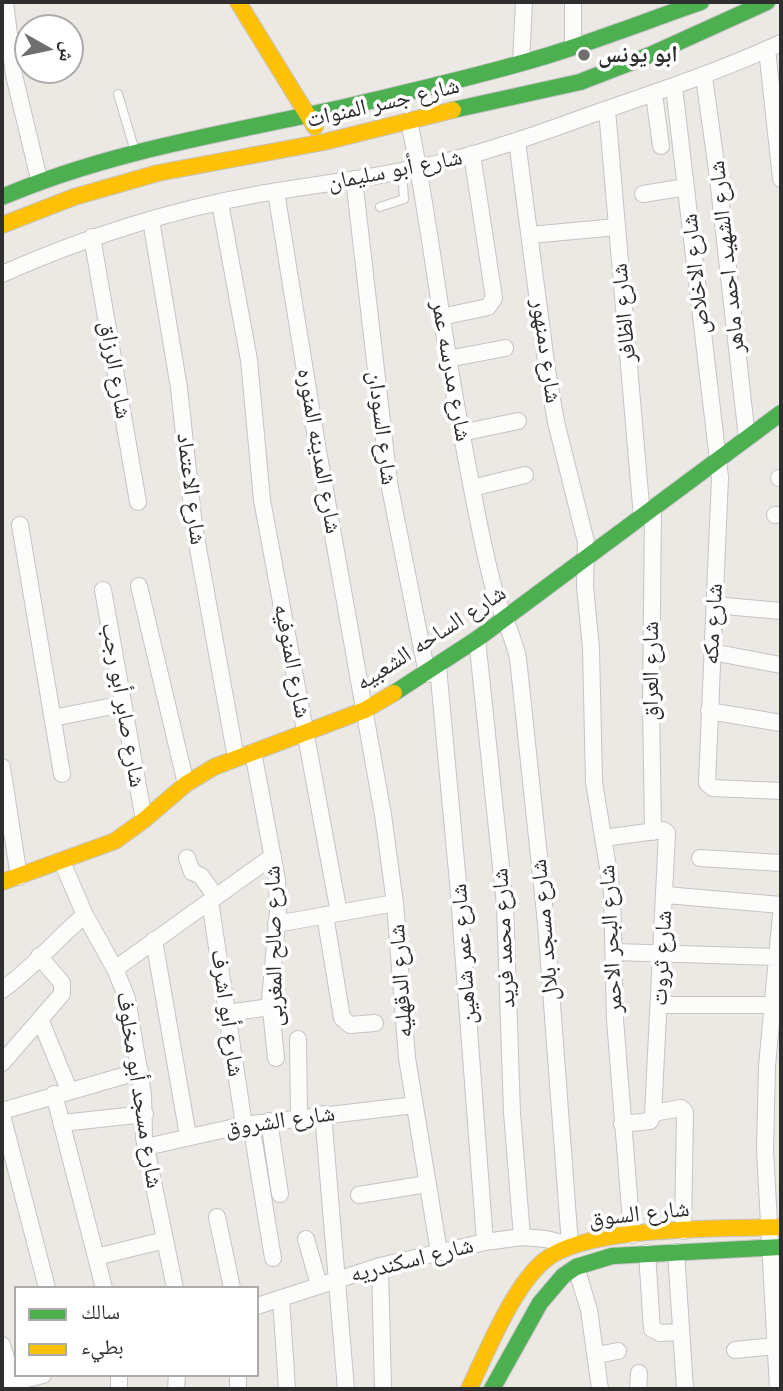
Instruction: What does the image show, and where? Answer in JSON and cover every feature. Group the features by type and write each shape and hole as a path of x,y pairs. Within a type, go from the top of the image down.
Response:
{"street":[{"path":"5,2 14,75 39,179"},
{"path":"238,2 324,142"},
{"path":"521,63 524,2"},
{"path":"573,2 573,47"},
{"path":"653,19 654,2"},
{"name":"شارع جسر المنوات","path":"2,197 39,179 95,161 308,115 521,63 701,2"},
{"name":"شارع جسر المنوات","path":"2,225 74,197 158,173 324,142 580,82 650,55 766,2"},
{"path":"774,46 781,179"},
{"name":"شارع أبو سليمان","path":"2,274 92,237 151,220 276,192 419,168 517,141 704,77 774,46"},
{"path":"489,71 494,100"},
{"name":"شارع الشهيد احمد ماهر","path":"704,77 747,438"},
{"name":"شارع الاخلاص","path":"674,87 718,460"},
{"path":"654,94 661,146"},
{"name":"شارع الظافر","path":"607,110 648,513"},
{"name":"شارع مدرسه عمر","path":"408,121 419,168 461,433 495,592 506,618"},
{"name":"شارع دمنهور","path":"517,141 547,370 565,461 585,533 585,559"},
{"path":"441,317 485,308 491,305 494,298 472,154"},
{"name":"شارع السودان","path":"354,180 388,483 433,670"},
{"path":"643,194 686,187"},
{"name":"شارع المدينه المنوره","path":"276,192 317,446 365,710"},
{"name":"شارع المنوفيه","path":"220,204 248,360 260,492 306,733 332,914 342,1018 350,1025 375,1023"},
{"name":"شارع الاعتماد","path":"151,220 179,388 194,526 236,758"},
{"path":"530,235 617,227"},
{"name":"شارع الرزاق","path":"92,237 138,502"},
{"path":"448,359 505,348"},
{"name":"شارع الساحه الشعبيه","path":"2,882 110,843 144,820 186,783 214,766 365,710 433,670 781,413"},
{"path":"461,433 518,421"},
{"name":"شارع مكه","path":"718,460 720,500 707,781 709,787 781,792"},
{"path":"472,488 525,475"},
{"name":"شارع العراق","path":"648,513 653,832"},
{"path":"20,525 62,774"},
{"name":"شارع البحر الاحمر","path":"585,559 591,649 594,782 612,892 615,1019 632,1235"},
{"path":"139,586 186,783"},
{"name":"شارع صابر أبو رجب","path":"103,590 144,820"},
{"path":"714,605 781,611"},
{"name":"شارع مسجد بلال","path":"506,618 518,658 546,923 570,1245"},
{"name":"شارع محمد فريد","path":"477,639 505,905 512,1113 522,1237"},
{"path":"712,652 781,665"},
{"name":"شارع عمر شاهين","path":"433,670 458,883 485,1242"},
{"path":"53,718 123,704"},
{"name":"شارع الدقهليه","path":"365,710 395,903 405,1039 439,1252"},
{"path":"709,712 781,723"},
{"name":"شارع صالح المغربى","path":"253,752 278,888 270,1007 276,1058"},
{"path":"2,767 19,877"},
{"name":"شارع ثروت","path":"653,832 663,830 667,833 653,1114"},
{"path":"603,838 653,832"},
{"path":"115,969 273,856"},
{"path":"187,858 192,872 201,876 213,899"},
{"path":"700,858 781,863"},
{"name":"شارع مسجد أبو مخلوف","path":"62,862 85,915 115,969 130,1007 145,1114 146,1147 175,1286"},
{"path":"666,895 781,905"},
{"name":"شارع أبو اشرف","path":"213,899 227,1013 273,1258"},
{"path":"276,924 395,903"},
{"path":"2,990 20,977 85,915"},
{"path":"778,1389 775,1346 772,1005 781,916"},
{"path":"154,940 188,1136"},
{"path":"614,952 776,957"},
{"path":"2,1063 62,994 63,986 39,956"},
{"path":"660,1005 772,1005"},
{"path":"227,1013 270,1007"},
{"path":"40,1019 61,1092 61,1123 103,1286"},
{"path":"298,1039 299,1117"},
{"path":"46,1286 2,1113 61,1092 140,1071"},
{"name":"شارع الشروق","path":"146,1147 247,1124 415,1105"},
{"path":"622,1124 650,1121 653,1114 681,1108 684,1110 682,1231"},
{"path":"61,1123 145,1114"},
{"path":"323,1114 339,1279 346,1389"},
{"path":"269,1121 280,1194"},
{"path":"359,1195 427,1184"},
{"path":"217,1217 232,1286"},
{"name":"شارع السوق","path":"468,1389 499,1328 529,1279 545,1260 570,1245 632,1235 774,1228"},
{"name":"شارع اسكندريه","path":"259,1305 380,1266 485,1242 522,1237 570,1245"},
{"path":"306,1239 319,1285"},
{"path":"96,1257 165,1240"},
{"name":"شارع السوق","path":"492,1389 540,1303 557,1282 576,1267 612,1256 775,1247"},
{"path":"676,1252 685,1389"},
{"path":"647,1253 652,1328 660,1333 681,1332"},
{"path":"380,1266 383,1389"},
{"path":"576,1267 589,1310 600,1389"},
{"path":"281,1297 287,1389"},
{"path":"2,1345 14,1366"},
{"path":"735,1350 775,1346"},
{"path":"597,1354 618,1351"}],"lane":[{"path":"118,94 135,151"},
{"path":"380,207 404,199 402,171"}],"traffic: fast":[{"path":"2,197 128,155 345,107 521,63 701,2"},
{"path":"453,110 580,82 650,55 767,2"},
{"path":"394,693 477,639 781,413"},
{"path":"492,1389 540,1303 563,1276 576,1267 612,1256 781,1247"}],"traffic: slow":[{"path":"238,2 315,127"},
{"path":"2,225 74,197 158,173 324,142 453,110"},
{"path":"2,882 115,841 186,784 214,767 365,710 394,693"},
{"path":"469,1389 502,1320 522,1286 545,1260 565,1249 592,1240 658,1231 781,1227"}],"place":[{"name":"ابو يونس","path":"584,55"}]}
